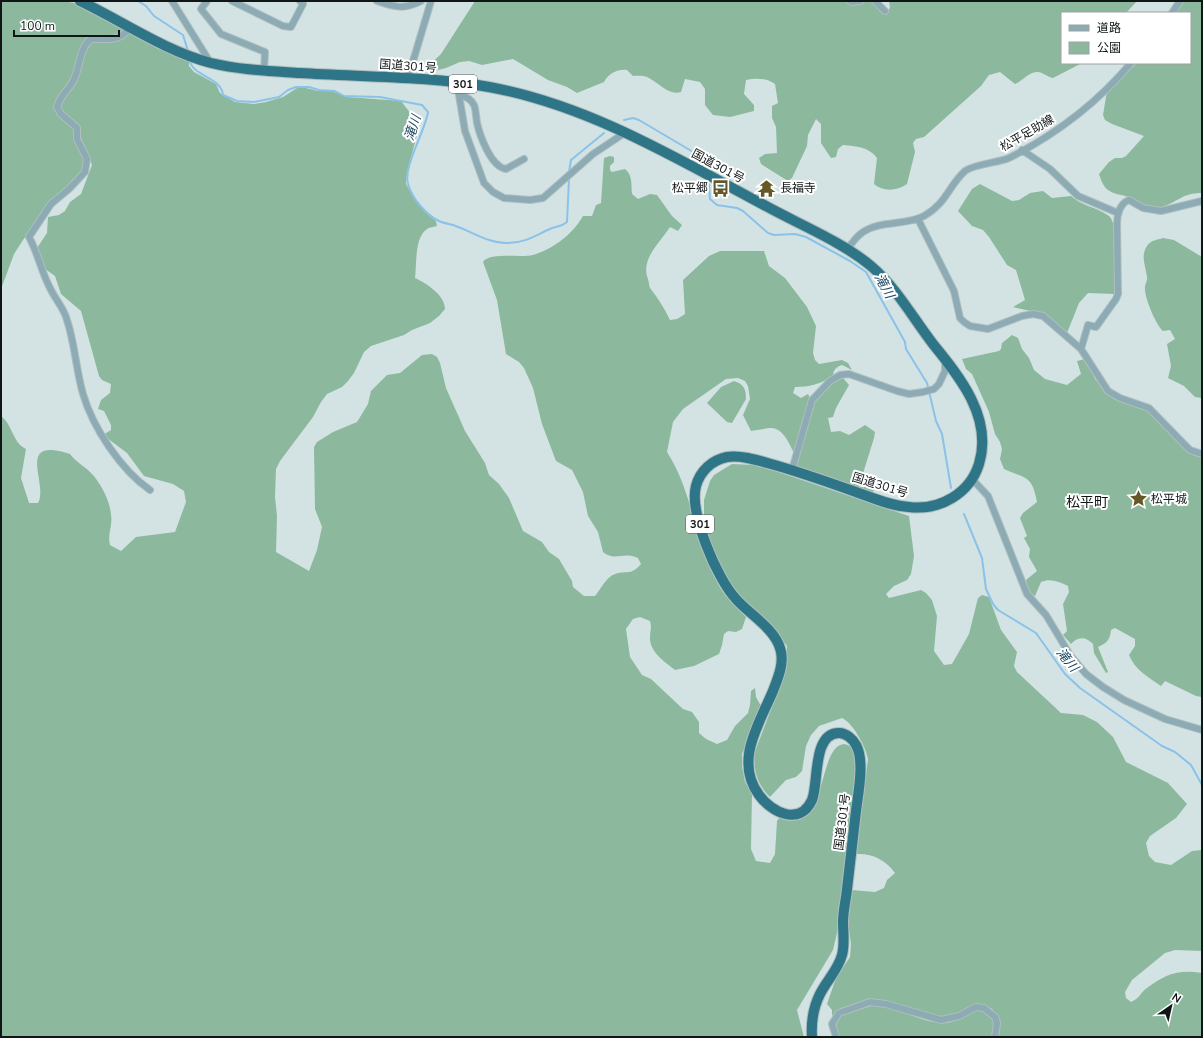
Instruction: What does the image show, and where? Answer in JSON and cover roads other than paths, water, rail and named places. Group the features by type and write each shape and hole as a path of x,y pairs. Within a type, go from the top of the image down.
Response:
{"highway":[{"name":"国道301号","path":"80,1 129,28 182,54 210,62 264,71 408,78 457,83 501,90 544,100 583,113 626,132 863,260 880,275 959,377 974,404 982,433 980,460 972,479 963,490 950,500 930,506 911,508 888,503 792,470 739,457 715,461 703,472 696,488 695,498 699,521 720,577 737,600 772,635 781,650 782,663 778,678 748,754 748,771 757,792 763,801 778,812 786,816 798,814 809,806 812,799 818,758 824,740 831,735 839,733 846,734 856,744 858,750 860,779 843,923 843,953 837,967 820,993 813,1012 812,1037"}],"street":[{"path":"172,1 210,62"},
{"path":"207,1 201,9 222,34 265,52 264,71"},
{"path":"232,1 283,26 291,27 303,4 300,1"},
{"path":"377,1 405,8 421,1"},
{"path":"408,78 431,1"},
{"path":"850,1 860,1"},
{"path":"875,1 885,11"},
{"path":"1173,12 1180,1"},
{"path":"129,28 124,35 118,38 91,39 87,42 73,82 59,101 57,107 58,111 78,131 77,139 87,160 85,172 69,190 51,204 30,237 37,250 41,270 67,318 82,393 91,418 119,460 142,484 150,490"},
{"name":"松平足助線","path":"847,250 862,232 880,225 897,224 918,219 936,209 966,170 1008,158 1055,131 1087,108 1130,64"},
{"path":"457,83 465,131 484,183 493,192 504,198 530,200 543,198 593,154 626,132"},
{"path":"459,95 466,96 474,104 477,124 485,146 499,167 506,169 524,159"},
{"path":"1022,150 1050,169 1078,196 1118,213"},
{"path":"1081,349 1088,325 1096,327 1118,294 1116,223 1118,213 1124,203 1129,200 1143,208 1161,211 1202,201"},
{"path":"918,219 954,291 960,318 964,322 970,326 988,330 1022,316 1038,314 1043,316 1081,349 1108,391 1120,398 1149,408 1190,450 1202,454"},
{"path":"792,470 813,397 830,381 840,374 849,374 909,394 937,387 942,379 945,359"},
{"path":"972,479 988,496 1027,594 1046,615 1070,655 1086,674 1103,687 1131,703 1165,719 1202,730"},
{"path":"836,1037 832,1024 838,1013 874,1002 941,1020 959,1016 976,1007 984,1008 995,1017 997,1023 995,1037"}],"waterway":[{"name":"滝川","path":"138,1 146,6 154,16 183,35 188,51"},
{"name":"滝川","path":"189,59 196,70 217,84 223,95 237,101 254,102 279,97 288,90 296,87 309,87 319,90 335,91 344,96 380,97 422,105 428,112 411,159 407,177 410,189 420,206 429,215 441,222 453,225 487,239 501,243 520,242 565,224 567,222 569,179"},
{"name":"滝川","path":"624,120 633,118 639,120 705,159 708,166"},
{"name":"滝川","path":"569,172 571,160 604,133"},
{"name":"滝川","path":"709,184 710,199 717,205 737,208 743,211 768,233 774,235 795,234 806,237 850,261 866,272 905,342 906,349 927,383 936,421 942,434 951,488"},
{"name":"滝川","path":"964,514 982,558 986,589 993,604 998,610 1036,633 1065,674 1080,688 1162,746 1175,752 1191,765 1202,785"}],"place":[{"name":"松平郷","path":"721,188"},
{"name":"長福寺","path":"767,188"},
{"name":"松平城","path":"1138,499"}],"district":[{"name":"松平町","path":"1087,502"}]}
